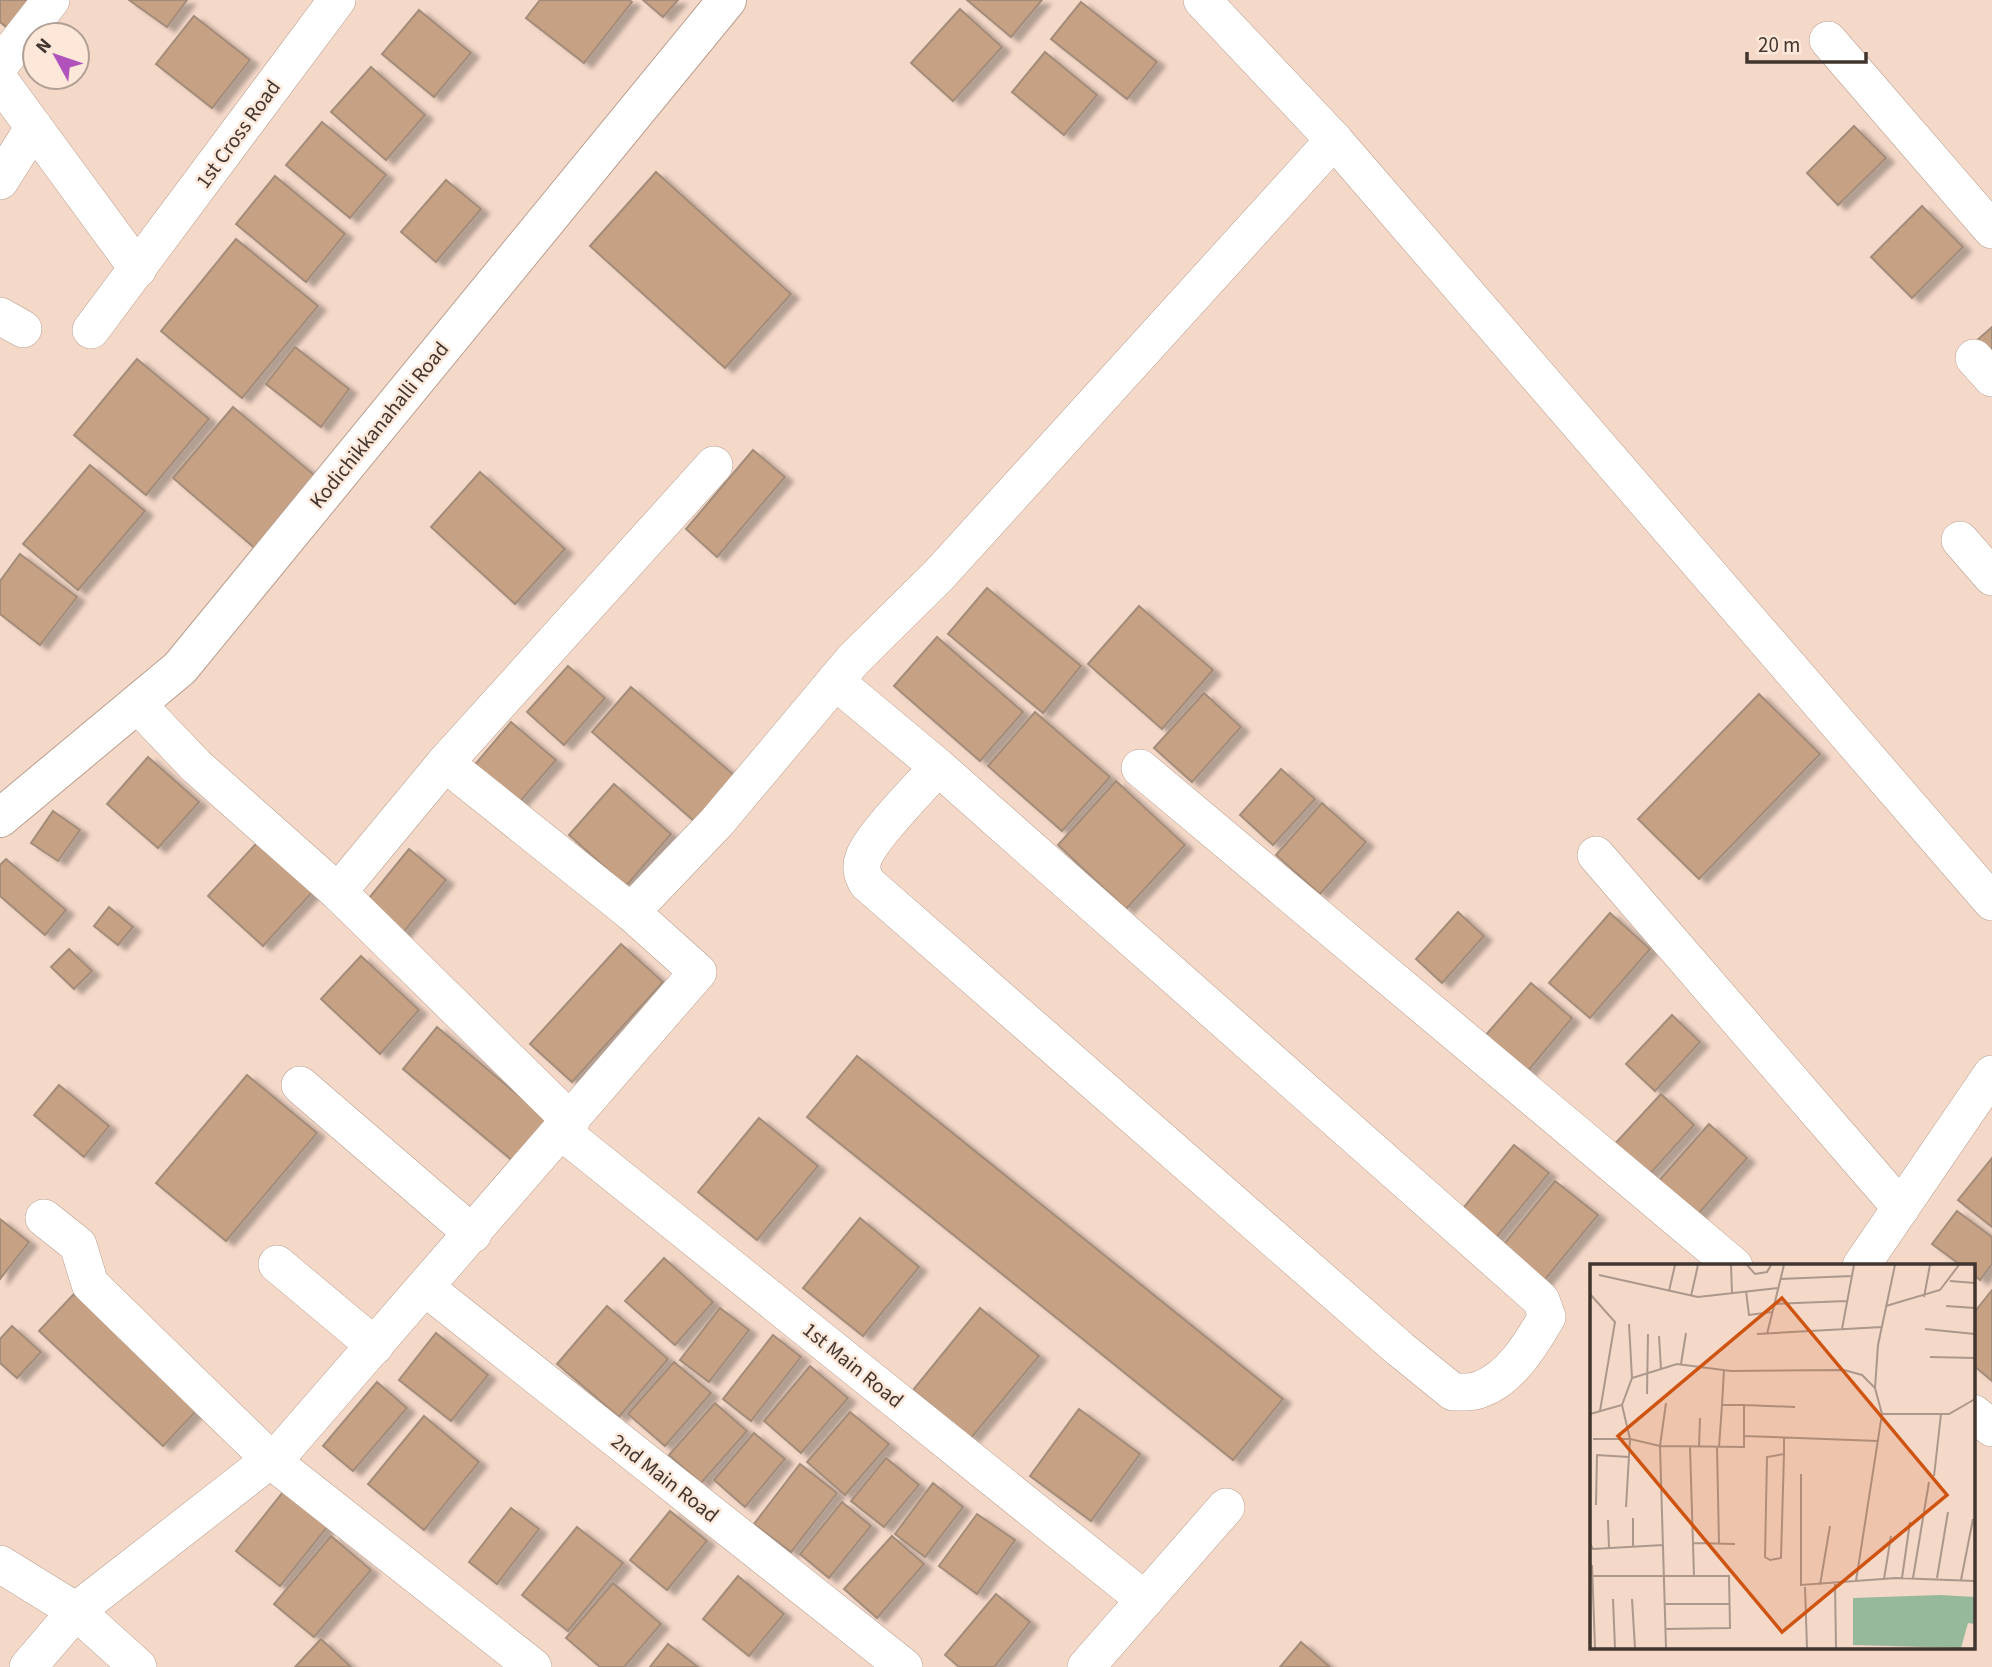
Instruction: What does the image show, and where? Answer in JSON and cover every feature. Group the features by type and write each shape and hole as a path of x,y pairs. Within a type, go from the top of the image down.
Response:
{"street":[{"path":"0,65 51,0"},
{"name":"1st Cross Road","path":"91,330 337,0"},
{"name":"Kodichikkanahalli Road","path":"0,818 180,668 727,0"},
{"path":"1202,0 1334,140 1992,902"},
{"path":"1828,40 1992,230"},
{"path":"0,81 138,269"},
{"path":"0,181 34,127"},
{"path":"631,912 717,822 853,660 939,575 1334,140"},
{"path":"338,892 445,763 714,465"},
{"path":"1960,540 1992,577"},
{"path":"835,681 938,767 1541,1300 1547,1317 1534,1340 1503,1377 1479,1390 1453,1392 867,883 862,873 864,857 877,836 938,767"},
{"name":"1st Main Road","path":"137,704 196,766 338,892 566,1126 1144,1600"},
{"path":"28,1667 76,1611 272,1461 426,1288 698,972 631,912 445,763"},
{"path":"1140,768 1732,1264"},
{"path":"1596,855 1901,1208"},
{"path":"1862,1264 1901,1208 1980,1119 1992,1074"},
{"path":"300,1085 473,1234"},
{"path":"44,1218 78,1245 90,1284 272,1461 533,1667"},
{"path":"277,1264 375,1346"},
{"name":"2nd Main Road","path":"426,1288 904,1667"},
{"path":"1974,1414 1992,1428"},
{"path":"1086,1667 1226,1507"},
{"path":"0,1564 76,1611 138,1667"}],"building":[{"path":"0,0 43,0 27,21 21,21 21,29 16,35 0,22"},
{"path":"129,0 187,0 167,27"},
{"path":"540,0 632,2 584,63 526,18"},
{"path":"643,0 678,0 663,17"},
{"path":"967,0 1042,0 1011,37"},
{"path":"1081,2 1157,62 1127,99 1051,39"},
{"path":"960,9 1002,47 953,101 911,63"},
{"path":"419,10 471,53 434,97 382,54"},
{"path":"194,16 250,60 212,108 156,64"},
{"path":"1045,52 1097,95 1064,135 1012,92"},
{"path":"371,67 425,115 386,160 331,112"},
{"path":"322,122 386,175 350,218 286,165"},
{"path":"1854,126 1886,158 1838,205 1807,173"},
{"path":"656,172 791,294 725,368 590,246"},
{"path":"275,176 345,234 306,282 236,224"},
{"path":"446,180 481,209 436,262 401,232"},
{"path":"1922,206 1963,247 1912,298 1871,257"},
{"path":"236,239 318,306 242,398 161,331"},
{"path":"1992,327 1992,362 1975,342"},
{"path":"295,347 349,389 321,427 266,384"},
{"path":"137,359 209,419 146,495 74,435"},
{"path":"233,407 319,479 258,551 173,478"},
{"path":"753,450 785,477 717,557 686,529"},
{"path":"90,465 145,511 78,590 23,544"},
{"path":"480,472 565,549 515,604 431,527"},
{"path":"20,554 77,597 40,645 0,614 0,581"},
{"path":"987,588 1081,666 1043,713 948,634"},
{"path":"1139,606 1213,670 1162,729 1088,664"},
{"path":"937,637 1023,712 980,761 894,686"},
{"path":"568,666 605,698 564,745 527,712"},
{"path":"631,687 741,781 702,828 592,732"},
{"path":"1204,693 1241,727 1192,782 1154,748"},
{"path":"1759,694 1820,754 1699,879 1638,819"},
{"path":"1035,712 1110,777 1062,831 988,766"},
{"path":"511,722 556,760 516,806 472,768"},
{"path":"148,757 199,802 158,848 107,804"},
{"path":"1281,769 1315,799 1273,845 1240,815"},
{"path":"1116,781 1185,845 1126,909 1058,845"},
{"path":"614,784 671,834 626,886 569,835"},
{"path":"1322,803 1366,842 1320,894 1276,855"},
{"path":"53,811 80,830 58,861 31,843"},
{"path":"263,836 318,886 263,946 208,896"},
{"path":"409,849 446,880 397,940 360,909"},
{"path":"6,859 66,910 45,935 0,896 0,865"},
{"path":"109,907 133,927 118,945 94,926"},
{"path":"1458,912 1484,936 1442,983 1416,959"},
{"path":"1610,913 1650,949 1590,1018 1549,983"},
{"path":"621,944 663,982 572,1082 530,1044"},
{"path":"69,949 92,971 74,989 51,967"},
{"path":"361,956 419,1010 380,1054 321,999"},
{"path":"1531,983 1572,1018 1527,1072 1485,1036"},
{"path":"1672,1015 1700,1042 1655,1091 1626,1064"},
{"path":"437,1027 549,1121 514,1162 403,1069"},
{"path":"857,1056 1283,1399 1233,1460 807,1117"},
{"path":"247,1075 317,1133 226,1241 156,1183"},
{"path":"59,1085 109,1126 84,1157 34,1115"},
{"path":"1661,1094 1694,1125 1648,1176 1613,1146"},
{"path":"759,1118 818,1166 757,1240 698,1192"},
{"path":"1709,1124 1747,1158 1694,1219 1655,1185"},
{"path":"1514,1145 1549,1173 1494,1240 1460,1212"},
{"path":"1992,1158 1992,1227 1958,1200"},
{"path":"1555,1181 1598,1215 1542,1283 1500,1249"},
{"path":"1957,1211 1992,1237 1992,1264 1980,1280 1974,1275 1974,1264 1959,1264 1932,1244"},
{"path":"860,1218 919,1267 863,1336 803,1288"},
{"path":"0,1219 29,1242 0,1279"},
{"path":"664,1258 713,1302 675,1345 625,1301"},
{"path":"1992,1290 1992,1381 1974,1366 1974,1313"},
{"path":"74,1294 198,1409 163,1446 39,1331"},
{"path":"607,1306 668,1359 619,1417 557,1364"},
{"path":"720,1308 749,1330 709,1382 680,1360"},
{"path":"980,1308 1039,1356 971,1438 913,1390"},
{"path":"12,1326 41,1352 17,1378 0,1363 0,1339"},
{"path":"436,1333 488,1375 451,1421 399,1380"},
{"path":"773,1335 801,1357 751,1421 723,1399"},
{"path":"674,1362 711,1393 665,1446 628,1414"},
{"path":"810,1366 848,1398 801,1453 764,1421"},
{"path":"377,1382 407,1408 353,1471 323,1446"},
{"path":"715,1403 747,1431 701,1483 669,1455"},
{"path":"1079,1409 1140,1454 1091,1521 1030,1476"},
{"path":"850,1412 889,1444 845,1495 807,1462"},
{"path":"424,1416 479,1462 424,1530 368,1484"},
{"path":"754,1433 785,1459 745,1507 714,1480"},
{"path":"886,1458 919,1485 884,1527 851,1501"},
{"path":"800,1464 837,1493 791,1552 754,1524"},
{"path":"291,1482 335,1517 280,1586 236,1551"},
{"path":"933,1483 963,1507 925,1557 895,1534"},
{"path":"842,1502 871,1526 829,1578 800,1554"},
{"path":"511,1508 539,1529 497,1584 469,1562"},
{"path":"670,1511 707,1541 667,1590 630,1560"},
{"path":"977,1514 1015,1540 977,1594 939,1566"},
{"path":"577,1527 623,1563 568,1631 522,1595"},
{"path":"331,1536 371,1570 314,1637 274,1604"},
{"path":"892,1536 924,1564 877,1618 844,1589"},
{"path":"738,1576 784,1614 749,1656 703,1619"},
{"path":"613,1583 661,1624 624,1667 600,1667 566,1638"},
{"path":"996,1594 1030,1622 994,1667 959,1667 945,1655"},
{"path":"321,1639 351,1667 295,1667"},
{"path":"1301,1642 1330,1667 1280,1667"},
{"path":"668,1644 698,1667 650,1667"}]}
